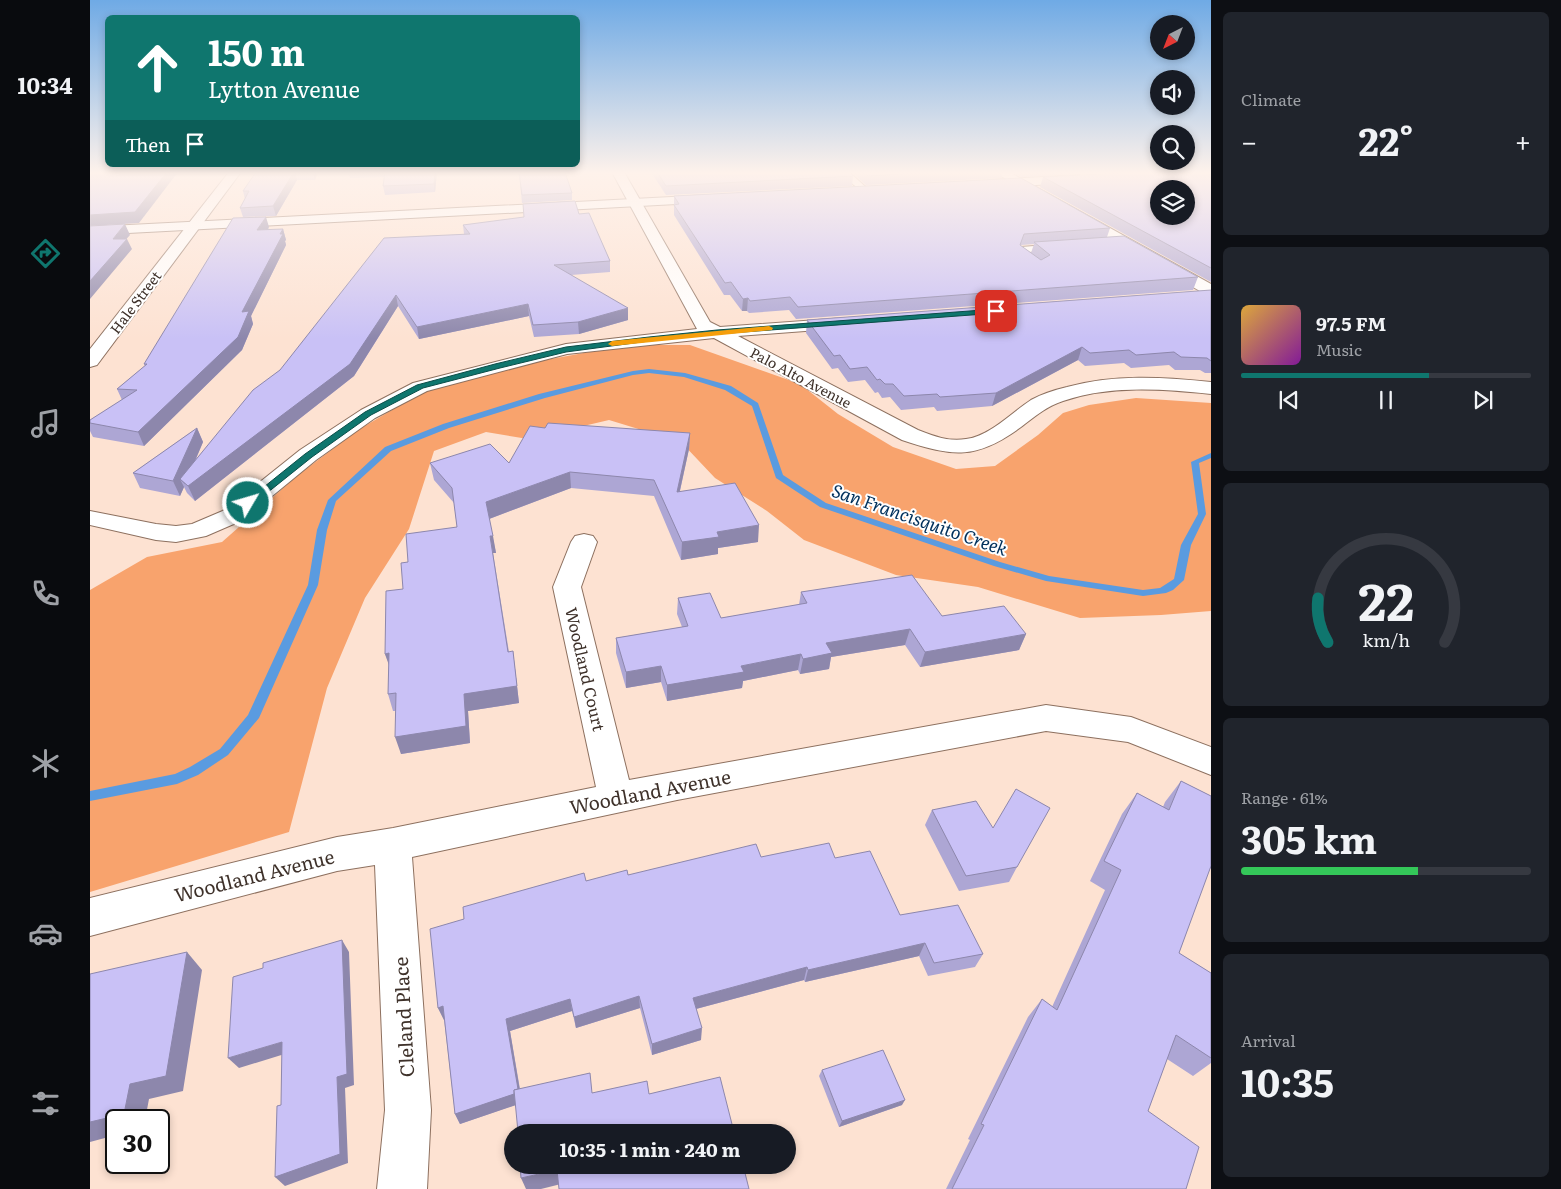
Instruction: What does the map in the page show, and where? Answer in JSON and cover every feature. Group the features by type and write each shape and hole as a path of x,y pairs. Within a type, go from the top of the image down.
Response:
{"street":[{"path":"90,231 163,227"},
{"name":"Hale Street","path":"90,361 193,227"},
{"name":"Palo Alto Avenue","path":"648,227 703,324 910,435 934,443 959,448 980,444 995,436 1042,402 1055,396 1090,387 1145,383 1211,388"},
{"path":"1097,227 1211,292"},
{"path":"1189,296 1211,295"},
{"path":"90,518 156,532 176,534 197,531 234,515 308,456 368,414 420,387 566,349 717,332 864,321"},
{"name":"Woodland Court","path":"584,542 567,587 616,797"},
{"name":"Woodland Avenue","path":"90,917 337,854 393,845 616,797 1046,718 1132,730 1211,761"},
{"name":"Cleland Place","path":"393,845 408,1110 402,1189"}],"lane":[{"path":"1106,244 1124,243"},
{"path":"1038,267 1023,256 1025,249 1067,246"}],"shaded area":[{"path":"653,345 690,345 800,384 838,414 893,447 956,469 995,466 1038,435 1063,413 1089,405 1136,398 1211,403 1211,611 1080,618 978,587 896,575 804,540 767,511 715,478 681,442 609,420 528,439 486,432 434,451 409,529 365,598 327,688 289,832 90,892 90,590 147,557 222,542 298,475 358,430 426,390 535,362 589,352"}],"building":[{"path":"90,227 122,227 113,239 127,239 90,281"},
{"path":"227,227 259,227 257,230 283,229 280,234 283,234 242,312 249,311 238,337 138,432 90,423 90,420 137,390 117,389 147,364 144,364"},
{"path":"465,227 595,227 610,261 554,265 628,308 578,322 533,325 528,304 417,327 396,295 350,364 188,486 180,479 253,390 280,370 384,238 470,234"},
{"path":"689,227 1109,227 1024,234 1020,245 1041,260 1050,255 1034,242 1124,236 1198,277 798,307 790,297 750,301 748,298 743,299 731,282 725,283"},
{"path":"1136,227 1211,227 1211,268"},
{"path":"1211,290 1211,361 1207,358 1181,357 1174,352 1136,355 1129,350 1090,353 1082,347 996,393 940,397 937,394 904,396 893,384 885,384 880,379 877,380 867,367 850,369 840,355 834,356 807,320"},
{"path":"548,423 690,433 677,492 735,483 759,525 717,532 719,537 682,542 654,480 570,472 486,502 493,536 490,536 508,652 513,651 517,686 464,694 466,726 395,737 396,693 388,694 389,653 385,654 386,591 403,589 401,563 408,562 406,534 457,527 452,488 430,463 490,444 509,463 530,426 545,428"},
{"path":"197,428 173,481 133,473"},
{"path":"912,575 942,616 1004,606 1026,634 925,652 910,629 826,643 832,653 803,659 801,654 741,666 744,672 667,685 661,666 626,672 616,638 688,626 678,598 710,593 721,618 807,603 801,592"},
{"path":"1181,781 1211,796 1211,866 1179,953 1211,973 1211,1058 1176,1035 1148,1111 1199,1147 1186,1189 952,1189 984,1125 981,1124 1042,999 1057,1010 1121,870 1104,861 1137,793 1169,810"},
{"path":"1016,789 1050,808 1017,867 966,876 932,810 976,801 993,828"},
{"path":"829,843 835,858 870,851 900,915 958,905 983,954 934,963 925,943 808,970 807,967 693,998 702,1028 652,1044 639,996 574,1017 570,999 506,1019 518,1089 514,1090 514,1094 455,1114 443,1006 438,1008 430,929 464,919 463,907 584,873 586,881 627,870 628,875 756,844 761,857"},
{"path":"342,940 347,1074 337,1077 340,1154 275,1177 277,1106 281,1105 282,1042 228,1058 233,977 263,968 263,963"},
{"path":"187,952 166,1076 130,1084 125,1109 105,1109 105,1118 90,1122 90,974"},
{"path":"883,1050 905,1100 842,1121 822,1070"},
{"path":"590,1073 592,1093 647,1081 649,1094 720,1077 732,1124 517,1124 514,1090"},
{"path":"521,1174 539,1174 521,1178"},
{"path":"557,1174 745,1174 749,1189 559,1189"}],"waterway":[{"name":"San Francisquito Creek","path":"90,796 177,779 194,771 224,752 253,718 313,585 322,530 332,500 388,449 446,426 542,396 633,373 649,371 685,375 728,388 755,405 779,476 823,505 997,564 1049,579 1143,593 1162,591 1179,580 1186,545 1202,514 1195,462 1211,455"}],"slow traffic":[{"path":"612,344 769,328"}],"route":[{"path":"248,503 308,456 368,414 420,387 498,366 566,349 649,339 717,332 996,311"}]}
